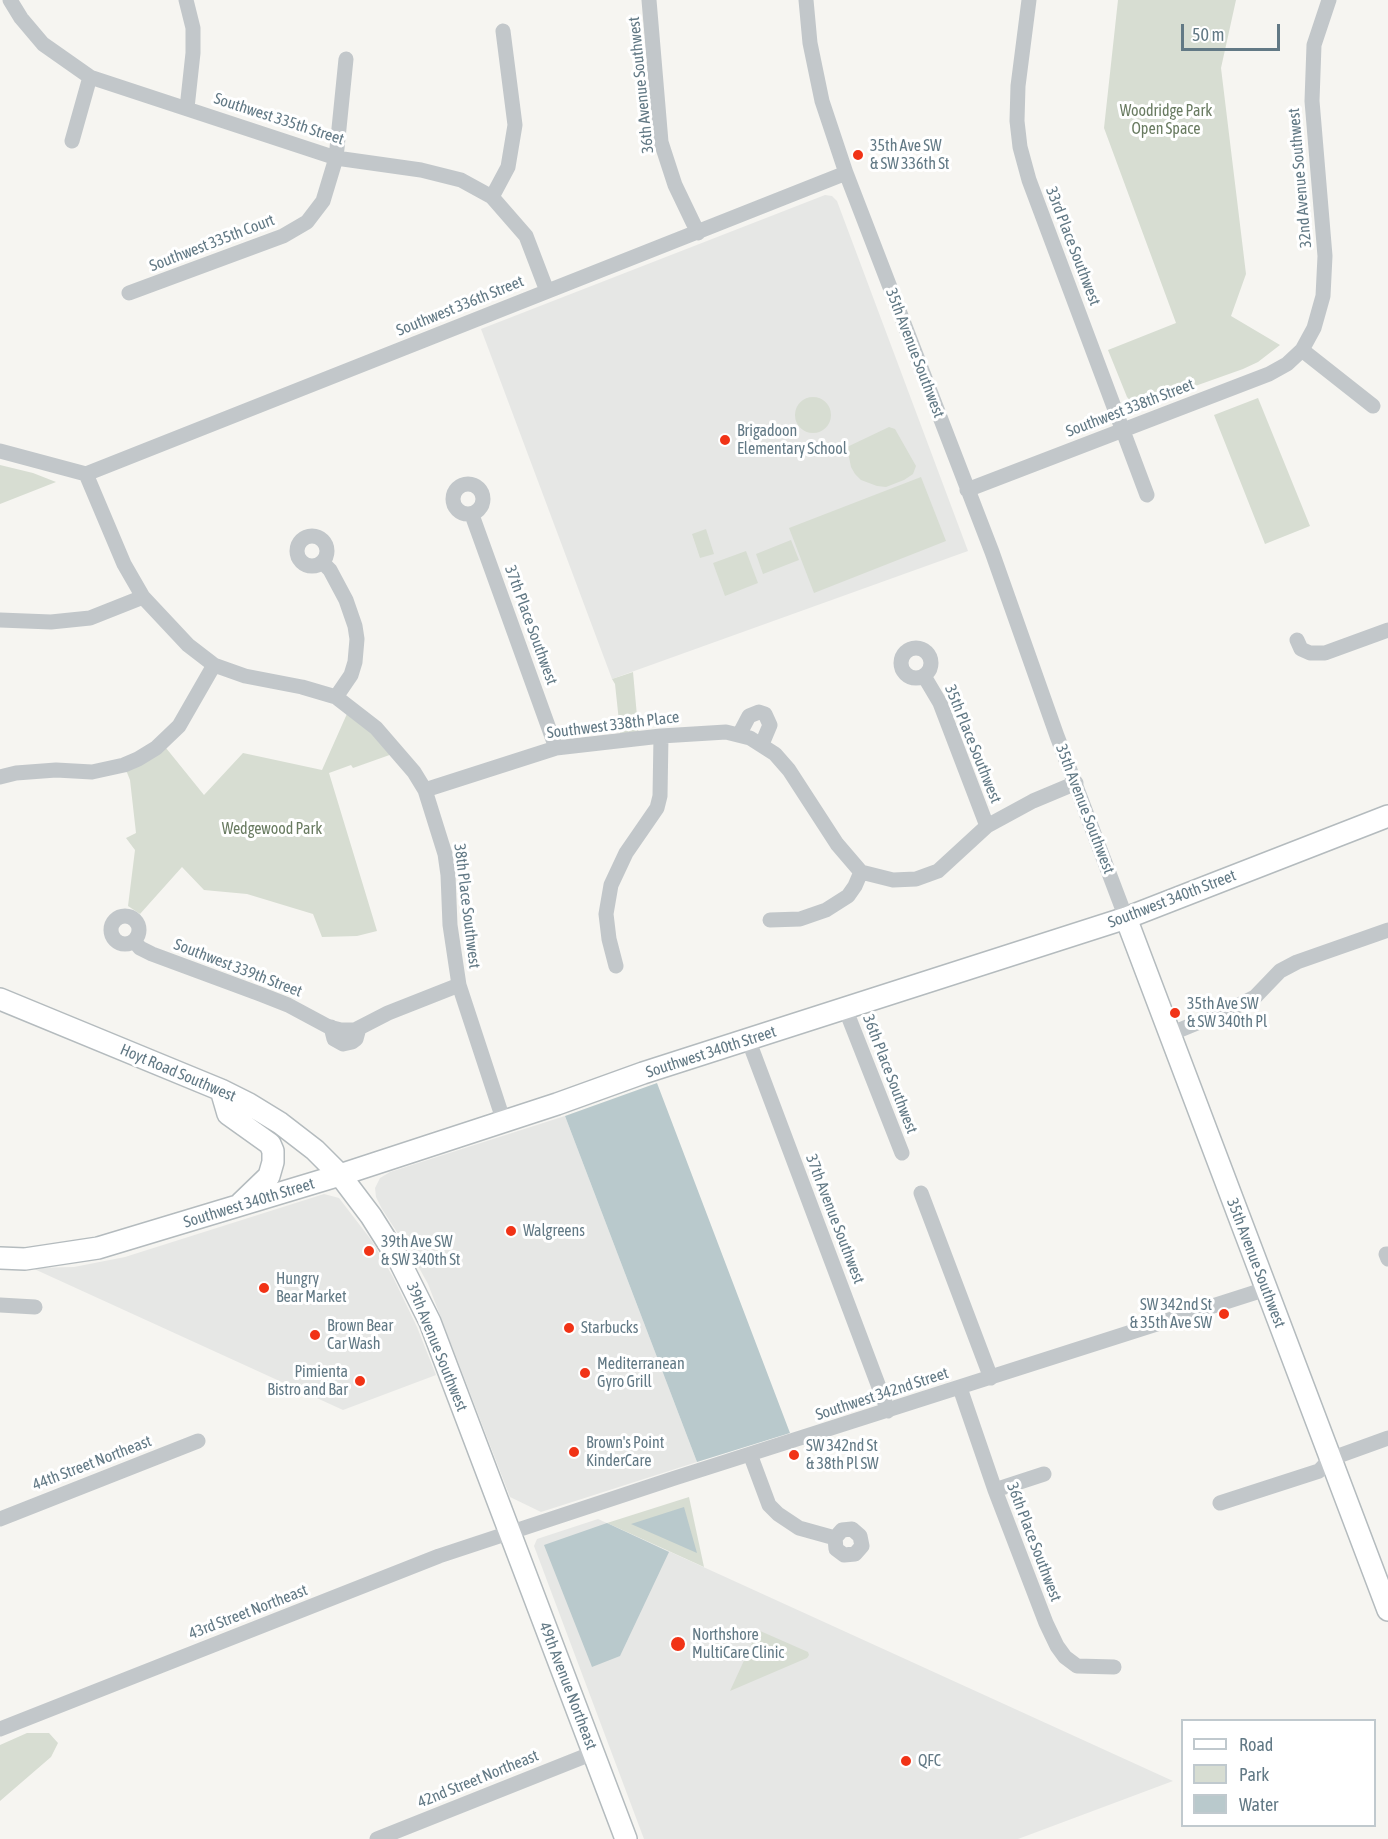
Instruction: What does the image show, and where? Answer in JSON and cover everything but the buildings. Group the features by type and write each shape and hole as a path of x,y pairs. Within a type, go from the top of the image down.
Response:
{"main road":[{"name":"Southwest 340th Street","path":"0,1258 25,1258 98,1248 340,1175 1126,918 1388,816"},
{"name":"35th Avenue Southwest","path":"1126,918 1388,1610"},
{"name":"Hoyt Road Southwest","path":"0,999 221,1090 280,1123 315,1150 340,1175"},
{"path":"221,1090 228,1114 270,1144 273,1151 269,1176 237,1207"},
{"name":"39th Avenue Southwest","path":"340,1175 385,1236 422,1304 510,1533"},
{"name":"49th Avenue Northeast","path":"510,1533 626,1839"}],"street":[{"path":"10,0 21,18 43,44 90,77 72,141"},
{"path":"186,0 193,28 193,53 187,108"},
{"name":"36th Avenue Southwest","path":"649,0 661,142 675,185 698,232"},
{"name":"35th Avenue Southwest","path":"806,0 810,43 822,101 846,172 992,552 1126,918"},
{"name":"33rd Place Southwest","path":"1029,0 1018,86 1017,121 1020,147 1029,180 1147,495"},
{"name":"32nd Avenue Southwest","path":"1302,350 1314,328 1323,296 1325,256 1312,101 1314,45 1329,0"},
{"path":"503,31 515,125 508,167 492,197 525,236 547,291"},
{"path":"336,158 346,58"},
{"name":"Southwest 335th Street","path":"90,77 336,158 421,170 461,180 492,197"},
{"name":"Southwest 335th Court","path":"129,293 283,236 307,222 323,201 336,158"},
{"name":"Southwest 336th Street","path":"86,474 846,172"},
{"path":"1302,350 1373,406"},
{"name":"Southwest 338th Street","path":"967,490 1269,374 1287,364 1302,350"},
{"path":"0,451 86,474 124,564 143,597 188,645 214,665 245,676 302,687 336,697 351,675 355,662 357,639 346,600 330,570 322,562"},
{"name":"37th Place Southwest","path":"472,515 556,748"},
{"path":"0,620 51,622 90,618 143,597"},
{"path":"1297,640 1301,649 1310,654 1325,653 1388,630"},
{"path":"0,777 16,773 56,770 92,772 124,765 138,759 156,748 179,726 214,665"},
{"name":"35th Place Southwest","path":"924,676 940,703 987,826"},
{"name":"38th Place Southwest","path":"336,697 365,718 387,739 414,772 425,790 445,854 450,925 459,985 504,1122"},
{"path":"762,713 770,725 751,739 749,716 762,713"},
{"name":"Southwest 338th Place","path":"425,790 556,748 661,736 726,732 751,739"},
{"path":"616,966 606,914 611,885 626,853 657,808 660,796 661,736"},
{"path":"751,739 775,754 789,770 837,844 861,872 893,880 916,879 938,871 987,826 1033,801 1076,783"},
{"path":"770,920 800,919 826,910 848,896 861,872"},
{"path":"1170,1034 1232,1009 1255,997 1281,971 1297,962 1388,930"},
{"name":"Southwest 339th Street","path":"134,941 140,948 152,954 260,994 331,1028 341,1030 355,1030 388,1013 459,985"},
{"name":"36th Place Southwest","path":"845,1008 902,1153"},
{"name":"37th Avenue Southwest","path":"748,1040 888,1411"},
{"path":"921,1193 991,1378"},
{"name":"Southwest 342nd Street","path":"510,1533 1266,1289"},
{"path":"0,1305 35,1307"},
{"name":"36th Place Southwest","path":"960,1388 995,1490 1057,1646 1065,1657 1077,1666 1114,1667"},
{"path":"1220,1503 1319,1471 1330,1459 1388,1438"},
{"name":"44th Street Northeast","path":"0,1519 198,1441"},
{"path":"750,1454 769,1505 778,1514 799,1528 835,1538"},
{"path":"995,1490 1044,1474"},
{"name":"43rd Street Northeast","path":"0,1729 439,1556 510,1533"},
{"name":"42nd Street Northeast","path":"376,1839 593,1753"}],"shaded area":[{"name":"Brigadoon Elementary School","path":"825,195 832,196 837,201 968,551 612,679 481,329"},
{"path":"565,1116 697,1462 541,1512 510,1497 428,1284 382,1209 376,1197 375,1188 380,1178 390,1172"},
{"path":"324,1194 339,1198 372,1241 393,1277 417,1327 436,1375 343,1410 32,1268 74,1267 125,1257"},
{"path":"598,1519 1173,1781 1018,1839 644,1839 534,1546 537,1539"}],"green space":[{"name":"Woodridge Park Open Space","path":"1118,0 1236,0 1221,68 1246,274 1231,316 1280,345 1258,362 1243,369 1139,406 1134,405 1127,397 1108,350 1176,323 1104,128"},
{"path":"813,397 825,403 831,415 825,427 813,433 801,427 795,415 801,403"},
{"path":"1258,398 1310,526 1265,544 1214,415"},
{"path":"889,427 895,429 916,466 913,474 904,480 886,487 877,486 861,480 855,474 851,467 847,447"},
{"path":"0,465 33,473 56,482 0,504"},
{"path":"921,477 946,541 814,593 789,528"},
{"path":"706,529 714,554 700,558 692,534"},
{"path":"791,540 799,560 763,574 756,554"},
{"path":"746,551 758,583 725,596 713,563"},
{"path":"633,672 639,738 621,740 615,684 612,679"},
{"name":"Wedgewood Park","path":"350,707 398,752 353,768 351,765 329,773 377,931 357,936 322,937 313,914 247,894 204,890 182,867 140,914 128,906 135,850 126,838 136,833 130,780 124,765 162,743 204,795 243,753 322,770"},
{"path":"689,1497 704,1567 607,1523"},
{"path":"758,1630 808,1652 809,1655 807,1658 730,1691"},
{"path":"27,1733 49,1733 58,1743 51,1757 0,1801 0,1745"}],"water":[{"path":"657,1083 790,1433 697,1462 565,1116"},
{"path":"684,1507 697,1553 631,1524"},
{"path":"607,1523 669,1552 620,1656 592,1667 544,1545"}],"place":[{"name":"35th Ave SW & SW 336th St","path":"858,155"},
{"name":"Brigadoon Elementary School","path":"725,440"},
{"name":"35th Ave SW & SW 340th Pl","path":"1175,1013"},
{"name":"Walgreens","path":"511,1231"},
{"name":"39th Ave SW & SW 340th St","path":"369,1251"},
{"name":"Hungry Bear Market","path":"264,1288"},
{"name":"SW 342nd St & 35th Ave SW","path":"1224,1314"},
{"name":"Starbucks","path":"569,1328"},
{"name":"Brown Bear Car Wash","path":"315,1335"},
{"name":"Mediterranean Gyro Grill","path":"585,1373"},
{"name":"Pimienta Bistro and Bar","path":"360,1381"},
{"name":"Brown's Point KinderCare","path":"574,1452"},
{"name":"SW 342nd St & 38th Pl SW","path":"794,1455"},
{"name":"Northshore MultiCare Clinic","path":"678,1644"},
{"name":"QFC","path":"906,1761"}]}
